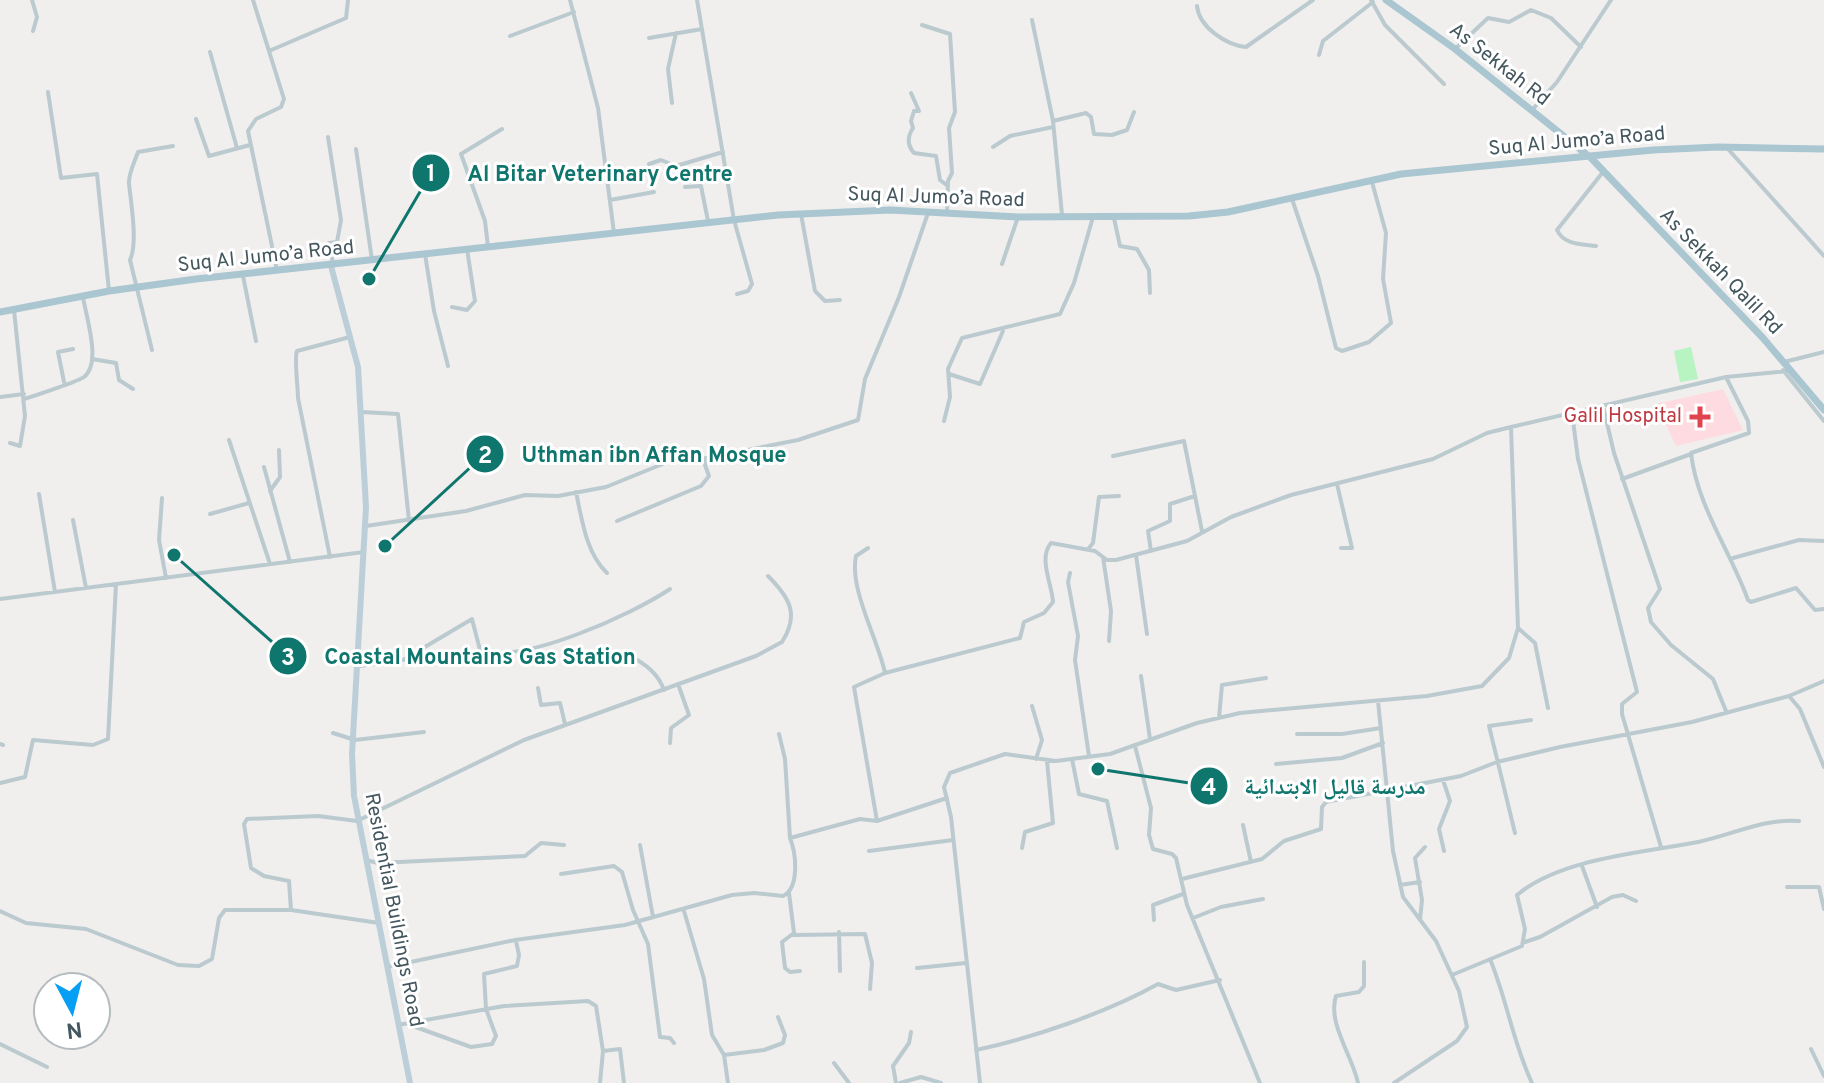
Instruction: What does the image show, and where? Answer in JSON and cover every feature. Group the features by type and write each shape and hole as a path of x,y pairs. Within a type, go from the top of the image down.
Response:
{"main road":[{"name":"As Sekkah Rd","path":"1386,0 1455,49 1591,158"},
{"name":"Suq Al Jumo’a Road","path":"0,312 135,287 801,214 928,212 1114,218 1228,212 1371,179 1726,147 1824,149"},
{"name":"As Sekkah Qalil Rd","path":"1591,158 1776,353 1824,410"},
{"name":"Residential Buildings Road","path":"332,266 352,336 362,412 366,552 353,776 357,821 410,1083"}],"street":[{"path":"32,0 37,17 33,31"},
{"path":"253,0 283,103 252,123 248,131 277,272"},
{"path":"269,51 346,18 348,0"},
{"path":"570,0 598,108 614,233"},
{"path":"697,0 734,220 752,284 748,291 737,294"},
{"path":"1197,6 1200,17 1216,34 1230,44 1246,47 1313,0"},
{"path":"1532,110 1581,47 1611,0"},
{"path":"1319,55 1323,41 1373,1 1385,25 1444,84"},
{"path":"1455,49 1488,18 1509,22 1531,10 1551,18 1581,47"},
{"path":"510,36 574,12"},
{"path":"1032,20 1053,124 1063,217"},
{"path":"922,25 950,34 955,112 949,128 952,173 947,213"},
{"path":"649,38 702,29"},
{"path":"672,103 668,69 676,33"},
{"path":"210,52 237,148"},
{"path":"48,92 61,178 97,174 109,291"},
{"path":"911,93 919,111 914,111 911,121 913,128 909,134 909,147 914,153 936,156 940,180 948,186"},
{"path":"993,147 1010,136 1086,113 1091,117 1094,134 1106,136 1127,130 1134,112"},
{"path":"196,119 209,156 250,145"},
{"path":"488,247 485,221 461,154 502,129"},
{"path":"328,137 341,227 337,242 329,243 332,266"},
{"path":"152,350 130,260 135,249 133,194 129,182 138,152 173,146"},
{"path":"1726,147 1824,256"},
{"path":"356,149 373,262"},
{"path":"649,164 661,160 676,166 723,152"},
{"path":"1596,246 1569,242 1561,238 1557,230 1603,172"},
{"path":"1292,199 1318,276 1337,350 1357,348 1391,323 1383,279 1386,233 1371,179"},
{"path":"685,187 701,186 709,223"},
{"path":"610,200 654,192"},
{"path":"366,526 466,511 525,495 550,497 612,486 670,461 708,457 819,435 819,430 838,429 840,425 858,420 865,379 894,309 928,212"},
{"path":"801,214 815,291 825,301 840,300"},
{"path":"1002,264 1018,217"},
{"path":"944,421 950,397 950,362 962,338 1003,331 1060,314 1074,283 1093,217"},
{"path":"1114,218 1120,246 1137,249 1149,270 1150,293"},
{"path":"452,307 467,310 475,301 467,249"},
{"path":"425,254 434,311 448,366"},
{"path":"243,276 256,341"},
{"path":"0,397 24,397 85,377 92,359 83,297"},
{"path":"10,443 20,446 24,436 24,397 14,310"},
{"path":"949,374 980,384 1003,331"},
{"path":"330,557 298,398 300,381 294,359 297,351 352,336"},
{"path":"64,382 58,352 73,349"},
{"path":"877,821 853,692 856,684 885,673 1020,638 1024,622 1048,610 1053,602 1045,562 1048,546 1055,542 1116,560 1187,541 1202,531 1291,495 1433,459 1487,433 1726,377 1786,368 1824,352"},
{"path":"1772,370 1778,362 1776,353"},
{"path":"92,359 116,363 119,380 133,389"},
{"path":"1786,368 1824,421"},
{"path":"1622,479 1749,433 1748,421 1726,377"},
{"path":"1603,406 1622,479 1660,589 1648,608 1651,622 1678,653 1713,679 1726,712"},
{"path":"362,412 398,414 409,521"},
{"path":"1572,413 1582,474 1637,692 1622,704 1628,736 1661,847"},
{"path":"980,1083 945,779 957,769 1005,754 1047,761 1072,759 1135,746 1219,718 1267,709 1378,701 1482,686 1509,658 1518,628 1511,427"},
{"path":"229,440 270,564"},
{"path":"1113,456 1184,441 1202,531"},
{"path":"270,491 280,477 279,450"},
{"path":"1691,453 1695,483 1751,602 1796,588 1815,610 1824,609"},
{"path":"617,521 701,486 709,476 705,465 708,457"},
{"path":"264,467 290,562"},
{"path":"1337,484 1352,548 1341,548"},
{"path":"576,492 587,540 595,558 607,573"},
{"path":"39,494 55,592"},
{"path":"1087,549 1093,543 1099,497 1119,496"},
{"path":"1151,551 1147,534 1154,526 1170,521 1170,504 1196,496"},
{"path":"162,498 158,532 166,578"},
{"path":"210,514 249,503"},
{"path":"73,520 86,588"},
{"path":"1732,558 1799,540 1824,541"},
{"path":"868,548 856,556 855,575 885,673"},
{"path":"0,599 366,552"},
{"path":"1136,555 1147,634"},
{"path":"1103,557 1111,611 1109,641"},
{"path":"1070,573 1068,582 1078,636 1075,660 1089,756"},
{"path":"291,910 289,881 264,876 251,868 244,824 247,819 318,816 357,821 524,740 735,665 782,642 787,633 790,604 787,595 768,576"},
{"path":"0,783 25,777 33,740 93,745 108,739 116,584"},
{"path":"360,666 403,660 472,619 480,650 509,653 602,624 670,589"},
{"path":"1518,628 1535,643 1548,708"},
{"path":"618,664 629,655 651,669 664,690"},
{"path":"1141,676 1150,739"},
{"path":"1219,718 1222,685 1266,678"},
{"path":"1182,879 1268,857 1284,841 1321,829 1324,803 1443,780 1497,762 1584,742 1628,736 1789,696 1824,681"},
{"path":"670,743 671,728 689,715 678,684"},
{"path":"538,688 541,705 560,703 565,724"},
{"path":"1789,696 1800,709 1824,767"},
{"path":"1378,701 1400,885 1405,904 1436,941 1464,1004 1465,1031 1457,1041 1394,1083"},
{"path":"1032,706 1042,740 1036,759"},
{"path":"1515,833 1489,726 1495,722 1531,720"},
{"path":"1297,734 1342,734 1381,728"},
{"path":"333,733 355,740 424,732"},
{"path":"779,734 785,759 790,838 794,848 789,893 794,935"},
{"path":"1276,764 1342,758 1383,743"},
{"path":"1135,746 1151,808 1151,843 1155,850 1172,854 1182,879 1183,894 1260,1083"},
{"path":"1072,759 1080,795 1107,801 1117,848"},
{"path":"1022,848 1025,832 1053,823 1047,761"},
{"path":"1443,780 1450,801 1439,829 1444,851"},
{"path":"790,838 860,819 877,821 947,798"},
{"path":"1525,942 1518,893 1582,866 1661,847 1730,835 1766,822 1799,821"},
{"path":"1243,825 1251,862"},
{"path":"869,851 953,840"},
{"path":"366,860 378,863 525,856 541,843 564,845"},
{"path":"640,845 653,917"},
{"path":"1420,920 1420,882 1415,858 1425,847"},
{"path":"1582,866 1597,907"},
{"path":"561,874 617,867 648,944 660,1036 674,1043"},
{"path":"1400,885 1420,882"},
{"path":"1787,887 1819,887 1824,909"},
{"path":"387,967 515,940 593,932 684,911 732,895 789,893"},
{"path":"1154,920 1153,905 1183,894"},
{"path":"1452,975 1520,947 1618,895 1629,895 1636,901"},
{"path":"1193,918 1221,907 1263,899"},
{"path":"0,911 26,923 86,929 164,962 194,967 212,959 219,918 225,910 244,907 291,910 379,923"},
{"path":"684,911 704,979 713,1039 724,1055 728,1083"},
{"path":"839,932 840,971"},
{"path":"800,971 790,972 785,968 782,942 794,935 839,932 866,935 872,965 870,989"},
{"path":"410,1025 463,1045 485,1047 496,1038 486,1009 484,974 517,966 519,955 515,940"},
{"path":"1490,959 1503,992 1514,1041 1532,1083"},
{"path":"1358,1083 1337,1023 1334,1001 1336,996 1359,992 1364,986 1364,962"},
{"path":"917,968 966,963"},
{"path":"976,1050 1012,1042 1124,1002 1158,984 1176,990 1220,980"},
{"path":"398,1025 486,1009 591,1002 598,1012 603,1051 600,1083"},
{"path":"724,1055 764,1050 783,1043 785,1035 778,1017"},
{"path":"911,1032 909,1043 893,1064 898,1083 921,1077 941,1083"},
{"path":"0,1044 47,1067"},
{"path":"603,1051 620,1049 624,1083"},
{"path":"1811,1049 1824,1076"},
{"path":"834,1063 849,1083"}],"shaded area":[{"name":"Galil Hospital","path":"1723,389 1743,430 1676,446 1656,404"}],"green space":[{"path":"1691,347 1698,379 1680,382 1674,351"}],"place":[{"name":"Al Bitar Veterinary Centre","path":"369,279"},
{"name":"Galil Hospital","path":"1700,417"},
{"name":"Uthman ibn Affan Mosque","path":"385,546"},
{"name":"Coastal Mountains Gas Station","path":"174,555"},
{"name":"مدرسة قاليل الابتدائية","path":"1098,769"}]}
